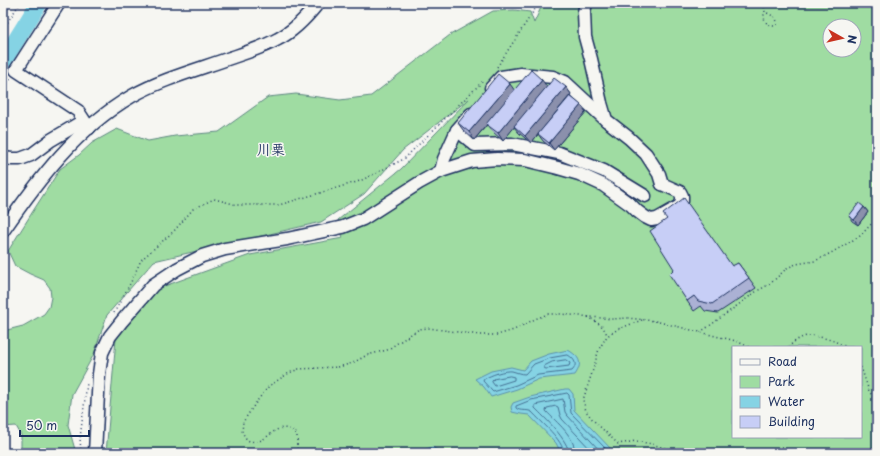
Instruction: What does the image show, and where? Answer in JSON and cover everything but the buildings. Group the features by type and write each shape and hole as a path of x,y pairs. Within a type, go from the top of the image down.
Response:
{"street":[{"path":"59,3 16,70 78,112 89,128"},
{"path":"3,231 26,197 70,145 108,112 131,96 143,90 252,51 279,39 301,23 318,3"},
{"path":"586,3 584,12 585,37 606,120"},
{"path":"95,453 99,374 102,354 110,336 153,285 176,269 202,256 225,249 288,239 342,227 363,219 419,183 441,171 472,161 497,159 525,160 579,174 603,185 651,220 657,219 680,206 682,196 680,192 662,184 659,174 646,154 565,82 553,77 521,74 500,77 486,95"},
{"path":"441,171 444,159 457,130 476,107"},
{"path":"3,158 20,159 31,155 51,140 78,124 82,124 89,128"},
{"path":"457,130 475,145 512,144 559,153 604,171 645,196"},
{"path":"631,205 662,184"}],"path":[{"path":"3,29 20,3"},
{"path":"494,70 539,3"},
{"path":"763,3 766,22 770,26 777,25 778,21 776,18 765,12"},
{"path":"3,90 16,70"},
{"path":"114,314 141,260 174,231 193,209 214,199 237,205 280,205 360,181 404,159 482,81"},
{"path":"700,332 756,291 770,284 787,268 796,264 816,261 831,253 860,236 877,218"},
{"path":"298,453 297,434 292,430 285,428 277,429 261,441 252,442 247,440 242,432 243,422 269,386 289,373 299,369 338,367 352,363 367,355 387,350 419,329 428,328 480,336 514,330 548,314 560,314 612,319 644,319 736,341 747,346"},
{"path":"587,316 598,323 605,330 607,336"},
{"path":"644,319 618,329 607,336 599,349 583,400 586,411 593,420 618,444 636,441 667,449 672,453"},
{"path":"789,346 802,337 809,336 839,342 845,346"},
{"path":"862,370 869,391 877,403"},
{"path":"81,453 80,438 88,381"}],"green space":[{"path":"543,3 877,3 877,453 106,453 116,339 159,288 250,255 343,238 338,220 401,169 469,99 403,150 364,194 321,222 154,261 107,315 94,354 72,394 68,425 76,453 21,453 21,435 16,426 3,427 3,331 23,326 44,314 49,307 51,297 50,288 44,280 15,266 8,251 60,169 92,143 117,129 148,141 175,136 219,132 268,97 296,94 340,100 371,96 450,35 493,11 514,10 530,12 534,23"}],"water":[{"path":"568,350 578,358 579,361 579,367 575,375 539,379 517,389 491,397 484,387 475,379 491,371 511,367 523,370 531,361 549,354"},
{"path":"569,389 573,394 574,410 611,449 610,453 561,453 556,443 529,415 512,412 511,407 513,403 530,397"},
{"path":"432,447 440,453 421,453 426,449"}],"waterway":[{"path":"3,61 39,3"}],"district":[{"name":"川栗","path":"271,149"}]}
